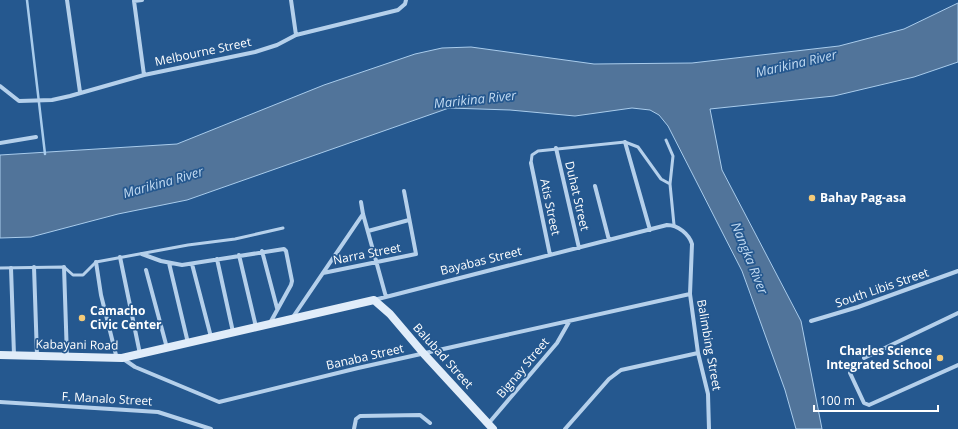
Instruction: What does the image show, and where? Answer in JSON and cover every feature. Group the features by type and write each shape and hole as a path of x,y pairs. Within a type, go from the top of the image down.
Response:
{"street":[{"path":"67,0 80,92"},
{"path":"142,0 134,1 144,75"},
{"path":"291,0 296,35"},
{"name":"Melbourne Street","path":"0,86 19,101 52,100 144,75 255,52 277,45 296,35 398,10 405,4 406,0"},
{"path":"0,143 36,137"},
{"path":"626,142 650,230"},
{"name":"Duhat Street","path":"556,148 579,248"},
{"name":"Atis Street","path":"531,163 550,255"},
{"path":"595,186 609,240"},
{"path":"368,231 409,220 404,191"},
{"path":"361,202 386,297"},
{"path":"293,318 363,214"},
{"name":"Narra Street","path":"323,273 415,254 409,220"},
{"name":"Bayabas Street","path":"293,318 374,300 667,225 674,225"},
{"name":"Balimbing Street","path":"674,225 689,238 692,244 690,294 698,353 708,394 709,429"},
{"path":"142,254 169,263 192,264 282,248 286,251 292,281 289,290 277,308 270,323"},
{"path":"262,251 277,308"},
{"path":"239,255 256,327"},
{"path":"120,257 140,354"},
{"path":"217,259 233,332"},
{"path":"96,262 101,296 120,358"},
{"path":"169,263 188,343"},
{"path":"192,264 211,337"},
{"path":"34,267 37,356"},
{"path":"64,267 67,357"},
{"path":"11,268 14,355"},
{"path":"146,270 167,348"},
{"name":"South Libis Street","path":"811,321 858,307 958,271"},
{"name":"Banaba Street","path":"120,358 135,367 218,402 358,368 690,294"},
{"name":"Balubad Street","path":"374,300 390,314 424,354 490,426"},
{"path":"864,358 958,313"},
{"name":"Kabayani Road","path":"0,355 120,358 293,318"},
{"name":"Bignay Street","path":"490,426 557,343 569,322"},
{"path":"565,429 609,379 621,370 698,353"},
{"path":"850,373 864,403 869,405 958,365"},
{"name":"F. Manalo Street","path":"0,402 158,412 211,429"},
{"path":"354,429 356,419 360,416 420,415 430,423"}],"lane":[{"path":"666,140 673,156 670,184 674,225"},
{"path":"531,163 532,155 538,151 626,142 638,147 661,178 670,184"},
{"path":"0,268 64,267 73,275 83,275 96,262 235,239 283,228"}],"water":[{"path":"958,3 958,62 914,77 834,96 710,109 722,170 801,321 822,429 796,429 785,390 742,271 668,126 659,115 650,110 632,108 575,116 510,110 449,108 187,200 118,214 31,237 0,238 0,155 177,144 324,85 415,54 442,48 471,47 594,64 692,63 839,46 904,29"}],"waterway":[{"path":"27,0 45,154"}],"place":[{"name":"Bahay Pag-asa","path":"812,198"},
{"name":"Camacho Civic Center","path":"82,318"},
{"name":"Charles Science Integrated School","path":"940,358"}],"water label":[{"name":"Marikina River","path":"796,63"},
{"name":"Marikina River","path":"475,99"},
{"name":"Marikina River","path":"163,182"},
{"name":"Nangka River","path":"750,258"}]}
